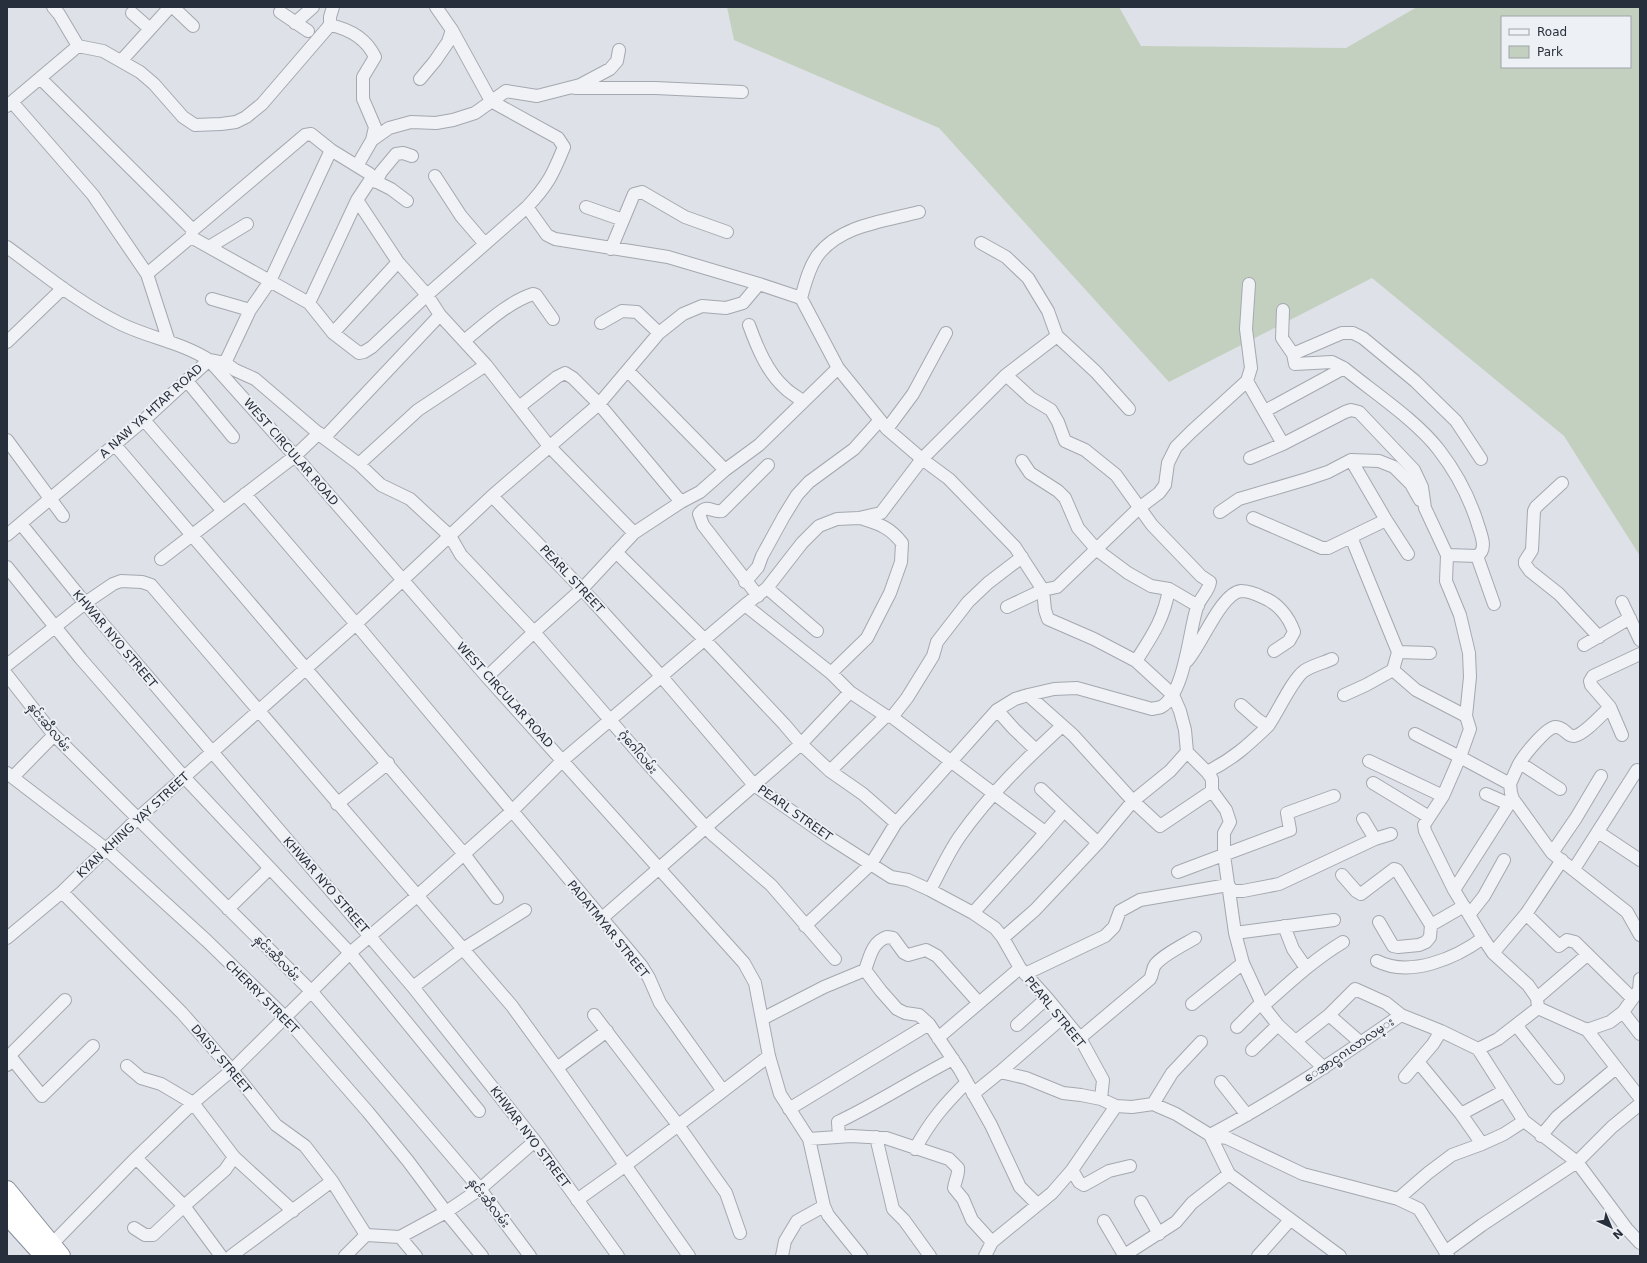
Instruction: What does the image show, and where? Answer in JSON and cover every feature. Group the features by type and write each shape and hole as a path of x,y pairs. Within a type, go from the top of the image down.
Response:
{"highway":[{"path":"9,1204 50,1253"}],"street":[{"path":"53,7 59,14 78,46 103,51 140,72 154,84 183,117 195,125 236,122 246,117 262,104 330,25 330,17 333,7"},
{"path":"121,61 150,28 172,7 193,26"},
{"path":"296,23 313,7"},
{"path":"40,78 192,234 210,247 309,303 333,333 359,353 364,352 527,207 540,193 552,176 564,147 558,138 491,101 452,30 436,7"},
{"path":"132,12 150,28"},
{"path":"280,12 308,31"},
{"path":"330,25 343,28 359,37 370,47 374,57 363,77 363,99 375,127 372,140 357,166"},
{"path":"420,79 436,61 448,42 452,30"},
{"path":"78,46 10,104 93,196 147,274 170,342"},
{"path":"372,140 389,128 411,122 436,123 453,120 475,113 506,91 538,96 580,85 610,69 617,61 619,50"},
{"path":"570,88 655,88 742,92"},
{"path":"147,274 305,135 311,134 317,137 331,150 370,174 373,180 391,189 407,201"},
{"path":"225,363 250,310 270,281 331,150"},
{"path":"309,303 357,200 396,154 403,153 412,156"},
{"path":"435,176 451,198 461,216 485,244"},
{"path":"611,249 634,194 642,192 685,217 727,232"},
{"path":"357,200 398,262 427,295 440,315 486,365 549,446 634,534"},
{"path":"527,207 550,237 611,249 668,257 800,298 838,368 884,425 922,459 949,479 1015,547 1043,590 1045,610 1048,618 1094,639 1136,662 1173,695 1180,711 1185,730 1187,752 1212,779 1212,790 1226,810 1230,822 1224,833 1224,855 1235,934 1243,963 1262,1004 1278,1025 1324,1068"},
{"path":"586,207 623,220"},
{"path":"800,298 808,273 818,255 840,236 854,229 919,212"},
{"path":"210,247 246,224"},
{"path":"981,243 1006,257 1028,278 1048,311 1057,336 1096,372 1129,409"},
{"name":"WEST CIRCULAR ROAD","path":"7,247 63,288 101,313 123,325 197,352 209,360 295,456 487,677 744,963 754,983 769,1056 780,1094 809,1139 824,1206 828,1215 861,1256"},
{"path":"333,333 398,262"},
{"name":"KYAN KHING YAY STREET","path":"7,938 62,892 137,820 356,624 492,496 599,404 659,333 683,314 702,306 726,308 743,303 758,284"},
{"path":"1007,607 1043,590 1057,587 1139,508 1159,492 1165,485 1168,463 1176,447 1190,432 1247,381 1252,368 1246,329 1249,284"},
{"path":"7,342 63,288"},
{"path":"464,341 492,317 523,298 533,294 536,295 553,320"},
{"path":"212,299 250,310"},
{"path":"1283,310 1282,338 1293,354 1294,362 1297,365 1332,362 1344,368 1412,423 1439,449 1461,484 1477,520 1483,544 1482,552 1477,556 1447,555"},
{"path":"601,323 622,311 637,312 659,333"},
{"path":"161,559 222,510 322,435 440,315"},
{"path":"749,324 757,346 772,372 785,388 803,401"},
{"path":"745,582 758,567 765,550 797,496 809,482 884,425 913,394 946,333"},
{"path":"1293,354 1342,333 1353,333 1362,338 1415,381 1456,421 1481,459"},
{"path":"50,1253 136,1158 193,1103 232,1070 350,953 417,896 511,812 563,760 704,639 762,592 802,543 820,526 837,519 859,518 881,513 922,459 1006,376 1057,336"},
{"name":"A NAW YA HTAR ROAD","path":"7,535 144,420 209,360 225,363 235,370 255,379 359,464 381,485 415,503 450,536"},
{"path":"359,464 418,410 486,365"},
{"path":"487,677 582,589 634,534 681,502 700,492 725,470 759,445 838,368"},
{"path":"1265,411 1344,368"},
{"path":"628,371 725,470"},
{"path":"519,407 557,377 565,373 573,378 599,404 681,502"},
{"path":"805,926 871,864 896,823 997,710 1028,694 1054,689 1076,688 1152,709 1160,707 1173,695 1184,664 1198,606 1210,586 1210,582 1201,576 1168,543 1139,508 1116,475 1086,450 1065,441 1058,422 1051,410 1031,398 1006,376"},
{"path":"187,381 233,437"},
{"path":"1247,381 1283,444"},
{"path":"1250,458 1283,444 1345,412 1352,410 1358,412 1414,470 1422,488 1425,508"},
{"path":"144,420 222,510"},
{"path":"7,440 63,516"},
{"path":"115,445 191,536 388,763 464,854 497,898"},
{"path":"1351,460 1408,554"},
{"path":"1220,512 1239,499 1328,472 1351,460 1379,461 1394,467 1411,484 1425,508 1447,555 1446,581 1460,615 1469,653 1470,677 1466,716 1470,730 1443,796 1424,825 1425,831 1454,890 1493,953 1528,985 1538,1003 1587,1030 1640,1098"},
{"path":"1022,462 1030,473 1058,491 1065,498 1078,528 1096,550 1128,573 1151,586 1170,589 1198,606"},
{"path":"768,465 722,512 708,508 702,509 699,514 702,525 745,582 762,592 817,631"},
{"path":"1562,483 1536,507 1534,511 1532,550 1525,561 1525,564 1530,571 1560,594 1600,637"},
{"name":"PADATMYAR STREET","path":"244,494 356,624 649,978 660,1003 723,1091"},
{"name":"PEARL STREET","path":"492,496 582,589 661,676 754,785 830,838 891,877 908,880 930,890 973,913 995,928 1003,938 1022,971 1047,998 1080,1038 1103,1080 1101,1100"},
{"path":"831,673 867,638 890,592 901,562 902,543 895,534 886,527 859,518"},
{"path":"1253,518 1322,548 1328,548 1386,520"},
{"name":"KHWAR NYO STREET","path":"21,524 85,603 413,986 535,1141 618,1256"},
{"name":"ဂံ့ဂေါ်လမ်း","path":"450,536 461,555 534,632 611,719 648,764 706,828 770,886 835,959"},
{"path":"1344,695 1393,670 1398,652 1350,537"},
{"path":"616,552 704,639 801,744 830,771 863,794 896,823"},
{"path":"1477,556 1494,604"},
{"path":"830,771 889,717 907,698 933,656 937,642 968,602 988,582 1022,557"},
{"path":"7,567 118,702 184,777 350,953 480,1110"},
{"path":"7,665 85,603 112,584 121,581 148,583 512,1006 689,1256"},
{"path":"1136,662 1160,623 1166,607 1170,589"},
{"path":"1184,664 1193,654 1203,635 1229,597 1240,591 1265,598 1275,604 1280,608 1291,624 1294,632 1289,641 1274,651"},
{"path":"1622,602 1640,640"},
{"path":"745,605 831,673 850,692 951,760 1045,832"},
{"path":"1584,646 1630,618"},
{"path":"1398,652 1430,653"},
{"path":"1622,735 1610,707 1591,685 1590,681 1593,676 1640,654"},
{"path":"1207,772 1242,751 1268,726 1298,676 1305,670 1332,659"},
{"path":"1393,670 1416,690 1466,716"},
{"name":"နှင်းဆီလမ်း","path":"7,675 54,735 137,820 311,991 480,1189 530,1256"},
{"path":"601,919 801,744 850,692"},
{"path":"1028,694 1073,735 1133,801 1160,826 1212,790"},
{"path":"1241,705 1258,720 1268,726"},
{"path":"1454,890 1511,802 1510,784 1520,763 1545,732 1554,727 1561,728 1575,736 1581,733 1610,707"},
{"path":"997,710 1006,721 1036,750"},
{"path":"930,890 960,837 994,794 1036,750 1062,726"},
{"path":"1415,734 1460,756 1510,784"},
{"path":"10,775 54,735"},
{"path":"1003,938 1035,910 1098,843 1133,801 1170,771 1187,752"},
{"path":"1369,761 1443,796"},
{"path":"337,804 388,763"},
{"path":"1520,763 1560,789"},
{"path":"1574,869 1637,770"},
{"name":"CHERRY STREET","path":"10,775 106,849 207,941 285,1017 368,1112 482,1256"},
{"path":"1493,953 1526,914 1576,818 1601,776"},
{"path":"1373,783 1429,817"},
{"path":"1041,789 1063,812 1098,843"},
{"path":"1486,794 1511,802 1557,857 1627,912 1640,935"},
{"path":"1178,872 1290,830 1287,813 1334,796"},
{"path":"973,913 1038,842 1063,812"},
{"path":"1363,820 1375,839"},
{"path":"1598,832 1640,860"},
{"path":"1228,885 1233,891 1244,891 1279,884 1375,839 1391,834"},
{"path":"1431,924 1467,910 1484,896 1504,860"},
{"path":"228,909 270,868"},
{"path":"1342,875 1356,891 1361,894 1394,869 1398,870 1431,924 1430,937 1426,942 1419,945 1393,946 1379,922"},
{"path":"938,1038 979,1003 1022,971 1105,936 1114,927 1120,911 1140,900 1228,885"},
{"name":"DAISY STREET","path":"62,892 182,1013 232,1070 276,1125 305,1146 332,1181 366,1235"},
{"path":"413,986 463,949 525,910"},
{"path":"1526,914 1559,946 1567,940 1573,941 1588,955 1638,990 1623,1012 1610,1022 1587,1030"},
{"path":"1235,934 1334,920"},
{"path":"1284,926 1293,949 1306,968"},
{"path":"762,1018 824,987 865,970 872,949 876,944 887,937 893,938 908,956 926,950 937,956 979,1003"},
{"path":"1080,1038 1150,979 1154,965 1195,938"},
{"path":"1377,961 1386,966 1400,968 1428,964 1446,959 1467,950 1483,938"},
{"path":"1237,1027 1262,1004 1306,968 1343,942"},
{"path":"1588,955 1516,1025 1498,1039 1478,1049 1524,1121 1541,1136 1577,1162 1627,1229 1640,1243"},
{"path":"1192,1004 1243,963"},
{"path":"865,970 897,1009 905,1013 919,1015 929,1024 953,1059 991,1125 1020,1187 1037,1204"},
{"path":"1296,1041 1329,1015 1355,988 1386,1003 1401,1015"},
{"path":"1017,1025 1047,998"},
{"path":"65,1000 13,1052 10,1062 42,1096 93,1046"},
{"path":"1623,1012 1640,1034"},
{"path":"594,1015 678,1125 726,1193 740,1234"},
{"path":"1329,1015 1360,1043"},
{"name":"ေအာင္မဂၤလာလမ္း","path":"1210,1135 1247,1115 1324,1068 1401,1015 1441,1031 1478,1049"},
{"path":"972,1094 1000,1072 1062,1018"},
{"path":"789,1109 929,1024"},
{"path":"1252,1050 1278,1025"},
{"path":"1516,1025 1558,1078"},
{"path":"557,1068 607,1031"},
{"path":"1405,1077 1419,1063 1434,1044 1441,1031"},
{"path":"1153,1104 1172,1073 1201,1042"},
{"path":"577,1200 626,1165 769,1056"},
{"path":"839,1138 838,1122 868,1108 929,1071 953,1059"},
{"path":"1419,1063 1461,1114 1482,1144"},
{"path":"127,1066 141,1078 161,1084 193,1103 234,1157 293,1211"},
{"path":"1541,1136 1557,1117 1616,1068"},
{"path":"1000,1072 1026,1078 1063,1093 1082,1095 1116,1106 1132,1107 1153,1104 1176,1114 1210,1135 1227,1138 1303,1174 1398,1199 1419,1209 1446,1254 1482,1225 1577,1162 1612,1127 1640,1104"},
{"path":"915,1149 927,1126 944,1105 966,1082"},
{"path":"1221,1082 1247,1115"},
{"path":"1461,1114 1504,1091"},
{"path":"986,1256 992,1242 1052,1193 1072,1170 1116,1106"},
{"path":"1398,1199 1428,1173 1452,1155 1504,1134 1524,1121"},
{"path":"1210,1135 1229,1174 1340,1256"},
{"path":"876,1137 893,1209 904,1220 930,1256"},
{"path":"809,1139 886,1138 915,1149 950,1159 958,1168 959,1172 955,1178 954,1188 963,1199 972,1220 992,1242"},
{"path":"345,1256 366,1235 400,1237 446,1212 480,1189 535,1141"},
{"path":"134,1228 145,1236 153,1236 225,1170 234,1157"},
{"path":"136,1158 184,1206 221,1256"},
{"path":"1072,1170 1078,1182 1084,1185 1109,1171 1130,1166"},
{"path":"1104,1221 1124,1256 1176,1222 1192,1203 1229,1174"},
{"path":"231,1256 332,1181"},
{"path":"1141,1202 1159,1234"},
{"path":"782,1256 785,1241 797,1221 824,1206"},
{"path":"1258,1256 1290,1220"},
{"path":"400,1237 416,1256"}],"green space":[{"path":"727,7 1119,7 1141,46 1346,48 1417,7 1640,7 1640,556 1564,436 1372,278 1169,382 939,128 734,40"}]}
